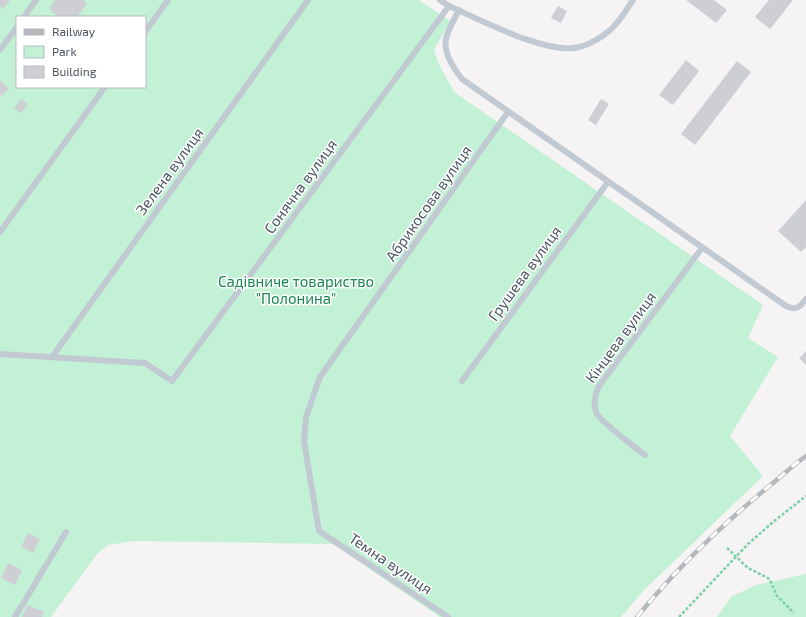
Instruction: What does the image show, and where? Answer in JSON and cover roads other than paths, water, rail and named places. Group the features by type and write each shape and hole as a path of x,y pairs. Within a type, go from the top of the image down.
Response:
{"lane":[{"path":"25,16 36,0"},
{"path":"146,31 168,0"},
{"name":"Зелена вулиця","path":"52,357 308,0"},
{"path":"440,0 449,6 513,34 542,44 564,48 579,47 609,32 633,0"},
{"name":"Сонячна вулиця","path":"52,357 145,363 172,381 449,6"},
{"path":"459,10 445,40 447,54 452,66 462,79 786,306 794,309 797,308 806,299"},
{"path":"0,50 16,28"},
{"path":"0,232 104,88"},
{"name":"Абрикосова вулиця","path":"319,531 304,441 306,417 320,377 508,112"},
{"name":"Грушева вулиця","path":"462,381 608,182"},
{"name":"Кінцева вулиця","path":"645,456 596,414 594,396 599,386 702,248"},
{"path":"0,354 52,357"},
{"name":"Темна вулиця","path":"319,531 448,617"},
{"path":"15,617 66,532"}],"railway":[{"path":"637,617 667,582 716,533 750,502 806,456"}],"park label":[{"name":"Садівниче товариство \"Полонина\"","path":"296,290"}]}
